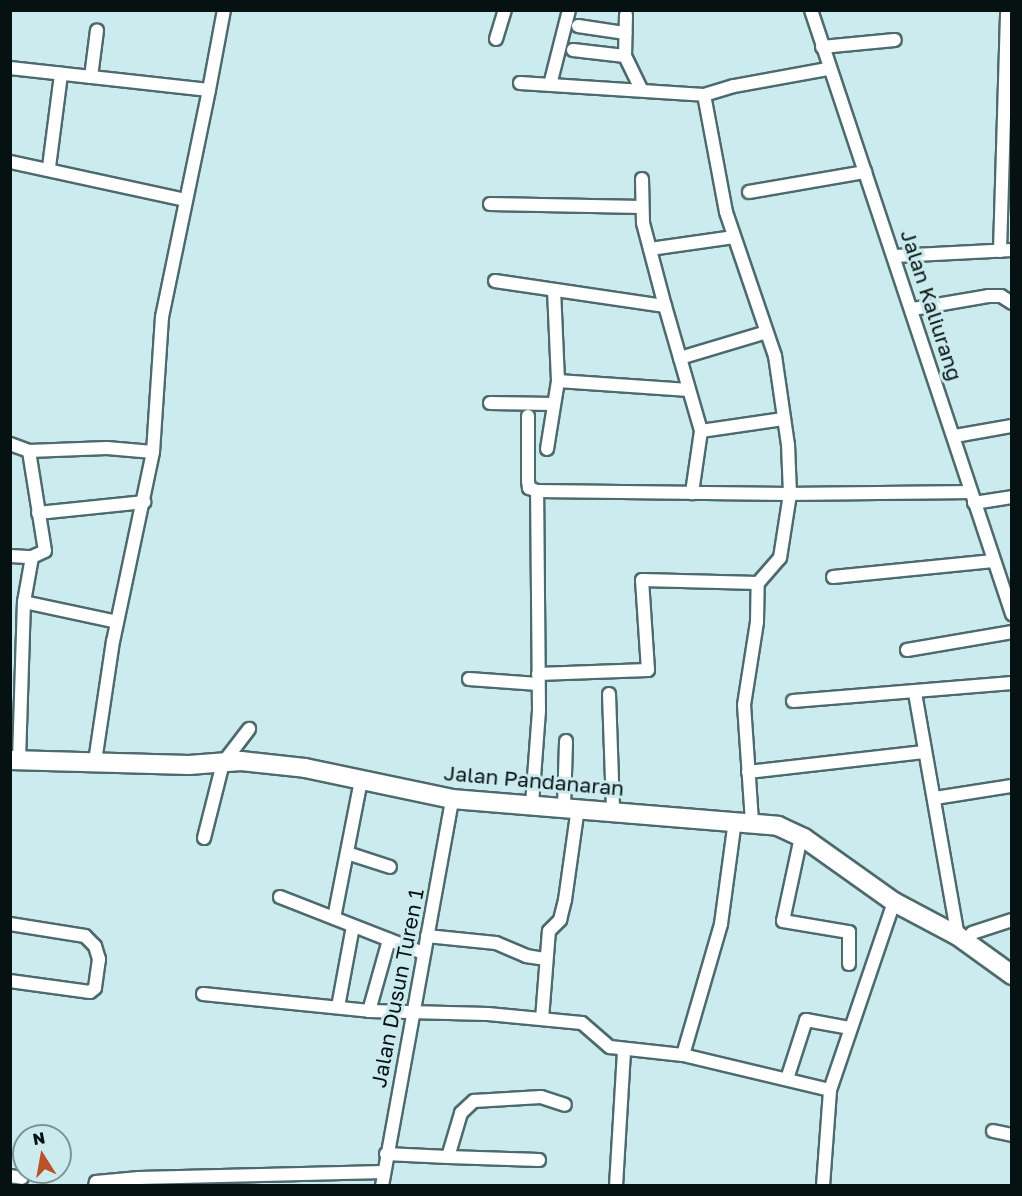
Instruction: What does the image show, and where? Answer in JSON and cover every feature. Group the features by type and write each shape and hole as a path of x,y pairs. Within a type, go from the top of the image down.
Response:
{"main road":[{"name":"Jalan Pandanaran","path":"15,760 223,763 305,768 452,799 613,810 778,826 801,837 894,902 965,935 1011,975"}],"street":[{"path":"95,762 117,622 153,452 162,317 224,10"},
{"path":"496,39 505,10"},
{"path":"550,86 569,10"},
{"name":"Jalan Kaliurang","path":"811,10 828,69 913,309 955,436 971,497 1011,614"},
{"path":"895,256 1006,251 1007,10"},
{"path":"626,15 625,56 641,89"},
{"path":"578,26 625,33"},
{"path":"91,77 97,30"},
{"path":"822,47 896,40"},
{"path":"573,50 625,56"},
{"path":"10,68 209,90"},
{"path":"520,83 641,89 704,95 734,86 828,69"},
{"path":"49,167 61,74"},
{"path":"683,1055 722,924 743,821 748,772 744,705 757,622 758,583 780,558 790,494 775,356 764,333 734,237 704,95"},
{"path":"10,162 49,167 186,200"},
{"path":"749,192 865,172"},
{"path":"642,179 642,207 650,249 701,431 692,493"},
{"path":"490,204 642,207"},
{"path":"650,249 734,237"},
{"path":"495,281 665,306"},
{"path":"547,449 558,381 554,290"},
{"path":"913,309 988,296 1001,296 1011,303"},
{"path":"680,358 764,333"},
{"path":"558,381 689,390"},
{"path":"490,403 554,404"},
{"path":"528,416 529,488 537,492 1011,497"},
{"path":"701,431 783,419"},
{"path":"955,436 1011,426"},
{"path":"10,444 29,451 107,448 153,452"},
{"path":"10,556 32,557 45,551 29,451"},
{"path":"532,804 538,679 537,492"},
{"path":"38,513 144,502"},
{"path":"15,760 24,602 32,557"},
{"path":"833,577 993,561"},
{"path":"469,680 538,679 648,670 642,580 758,583"},
{"path":"24,602 117,622"},
{"path":"907,650 1011,632"},
{"path":"793,701 915,693 1011,682"},
{"path":"915,693 924,752 965,935 1011,920"},
{"path":"609,694 613,810"},
{"path":"204,838 223,763 249,729"},
{"path":"542,1019 549,931 560,920 565,900 571,807 566,741"},
{"path":"748,772 924,752"},
{"path":"334,918 361,780"},
{"path":"935,798 1011,786"},
{"name":"Jalan Dusun Turen 1","path":"382,1185 452,799"},
{"path":"801,837 783,921 849,932 849,964"},
{"path":"347,853 390,867"},
{"path":"280,897 423,953"},
{"path":"823,1185 830,1090 894,902"},
{"path":"10,924 90,939 99,959 95,988 90,992 10,981"},
{"path":"338,1007 353,926"},
{"path":"427,936 496,943 526,956 546,959"},
{"path":"369,1011 389,940"},
{"path":"204,994 369,1011 414,1011 582,1023 610,1047 683,1055 830,1090"},
{"path":"787,1079 806,1020 850,1028"},
{"path":"616,1185 624,1050"},
{"path":"448,1157 461,1113 474,1101 541,1097 566,1105"},
{"path":"993,1131 1011,1135"},
{"path":"386,1154 539,1160"},
{"path":"95,1185 96,1182 138,1178 228,1181 384,1172"}]}
